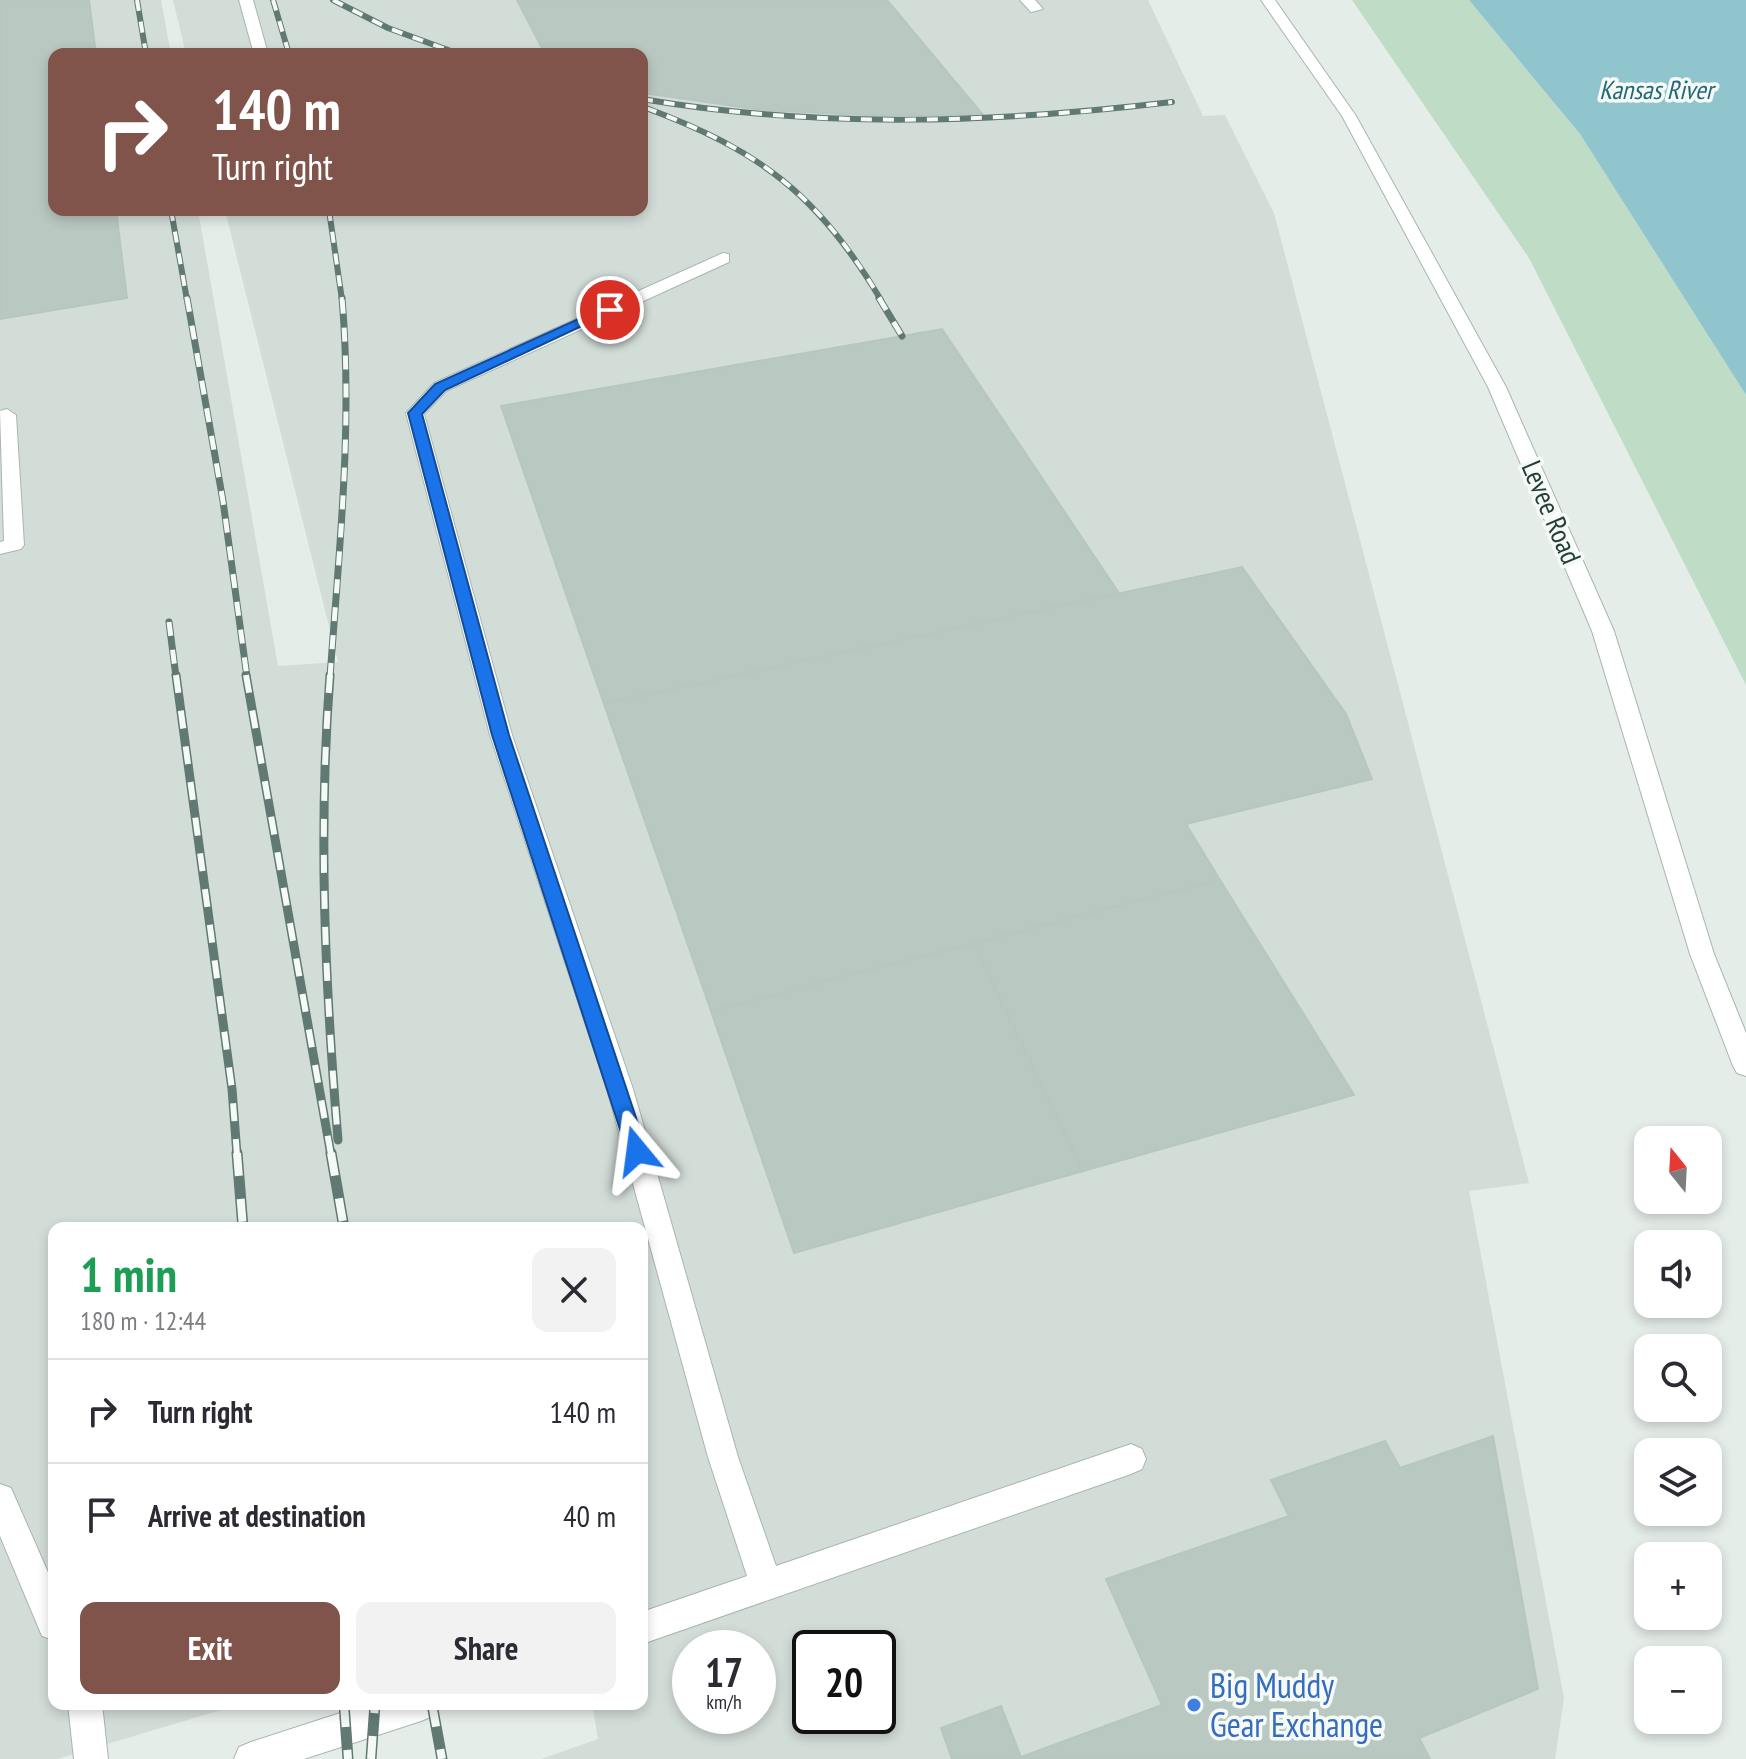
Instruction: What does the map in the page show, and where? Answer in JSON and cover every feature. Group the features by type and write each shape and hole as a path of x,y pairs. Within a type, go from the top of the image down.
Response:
{"street":[{"path":"246,0 259,48"},
{"name":"Levee Road","path":"1268,0 1349,116 1497,387 1603,631 1702,954 1746,1066"},
{"path":"723,258 440,387 415,413 501,735 620,1089 723,1457 766,1585"},
{"path":"0,417 7,415 14,545 0,548"},
{"path":"648,1626 1131,1459"},
{"path":"0,1499 48,1610"},
{"path":"86,1710 91,1759"},
{"path":"251,1759 402,1710"}],"shaded area":[{"path":"0,0 161,0 170,48 48,48 48,216 199,216 278,666 338,662 226,216 648,216 648,48 185,48 173,0 1148,0 1203,116 1225,115 1274,213 1529,1183 1469,1191 1564,1698 1555,1759 541,1759 598,1739 593,1710 648,1710 648,1222 48,1222 48,1710 221,1710 57,1759 0,1759"}],"green space":[{"path":"1352,0 1469,0 1580,134 1746,395 1746,685 1529,258"}],"water":[{"name":"Kansas River","path":"1469,0 1746,0 1746,395 1580,134"}],"building":[{"path":"0,0 89,0 95,48 48,48 48,216 117,216 127,298 0,319"},
{"path":"517,0 887,0 983,115 864,115 762,110 648,94 648,48 542,48"},
{"path":"942,329 1119,593 604,704 501,406"},
{"path":"1242,567 1346,714 1372,779 1186,824 1220,880 711,1011 604,704"},
{"path":"1220,880 1354,1095 1083,1171 973,943"},
{"path":"973,943 1083,1171 794,1253 711,1011"},
{"path":"1493,1436 1538,1689 1419,1738 1430,1759 952,1759 941,1728 1001,1706 1021,1757 1162,1705 1106,1579 1289,1516 1271,1480 1385,1441 1400,1468"}],"railway":[{"path":"137,0 145,48"},
{"path":"273,0 287,48"},
{"path":"333,0 388,28 443,48"},
{"path":"648,100 775,115 907,120 1039,115 1172,102"},
{"path":"648,109 722,141 783,180 834,232 881,300"},
{"path":"172,216 187,300"},
{"path":"330,216 342,300"},
{"path":"187,298 223,501 247,677"},
{"path":"330,677 345,441 342,298"},
{"path":"879,298 902,336"},
{"path":"169,622 176,677"},
{"path":"176,675 232,1089 237,1155"},
{"path":"246,675 331,1155"},
{"path":"330,675 324,850 338,1140"},
{"path":"237,1153 243,1222"},
{"path":"331,1153 343,1222"},
{"path":"344,1710 348,1759"},
{"path":"371,1759 375,1710"},
{"path":"433,1710 442,1759"}],"place":[{"name":"Big Muddy Gear Exchange","path":"1194,1705"}],"route":[{"path":"610,310 440,387 415,413 501,735 620,1089 637,1151"}]}
